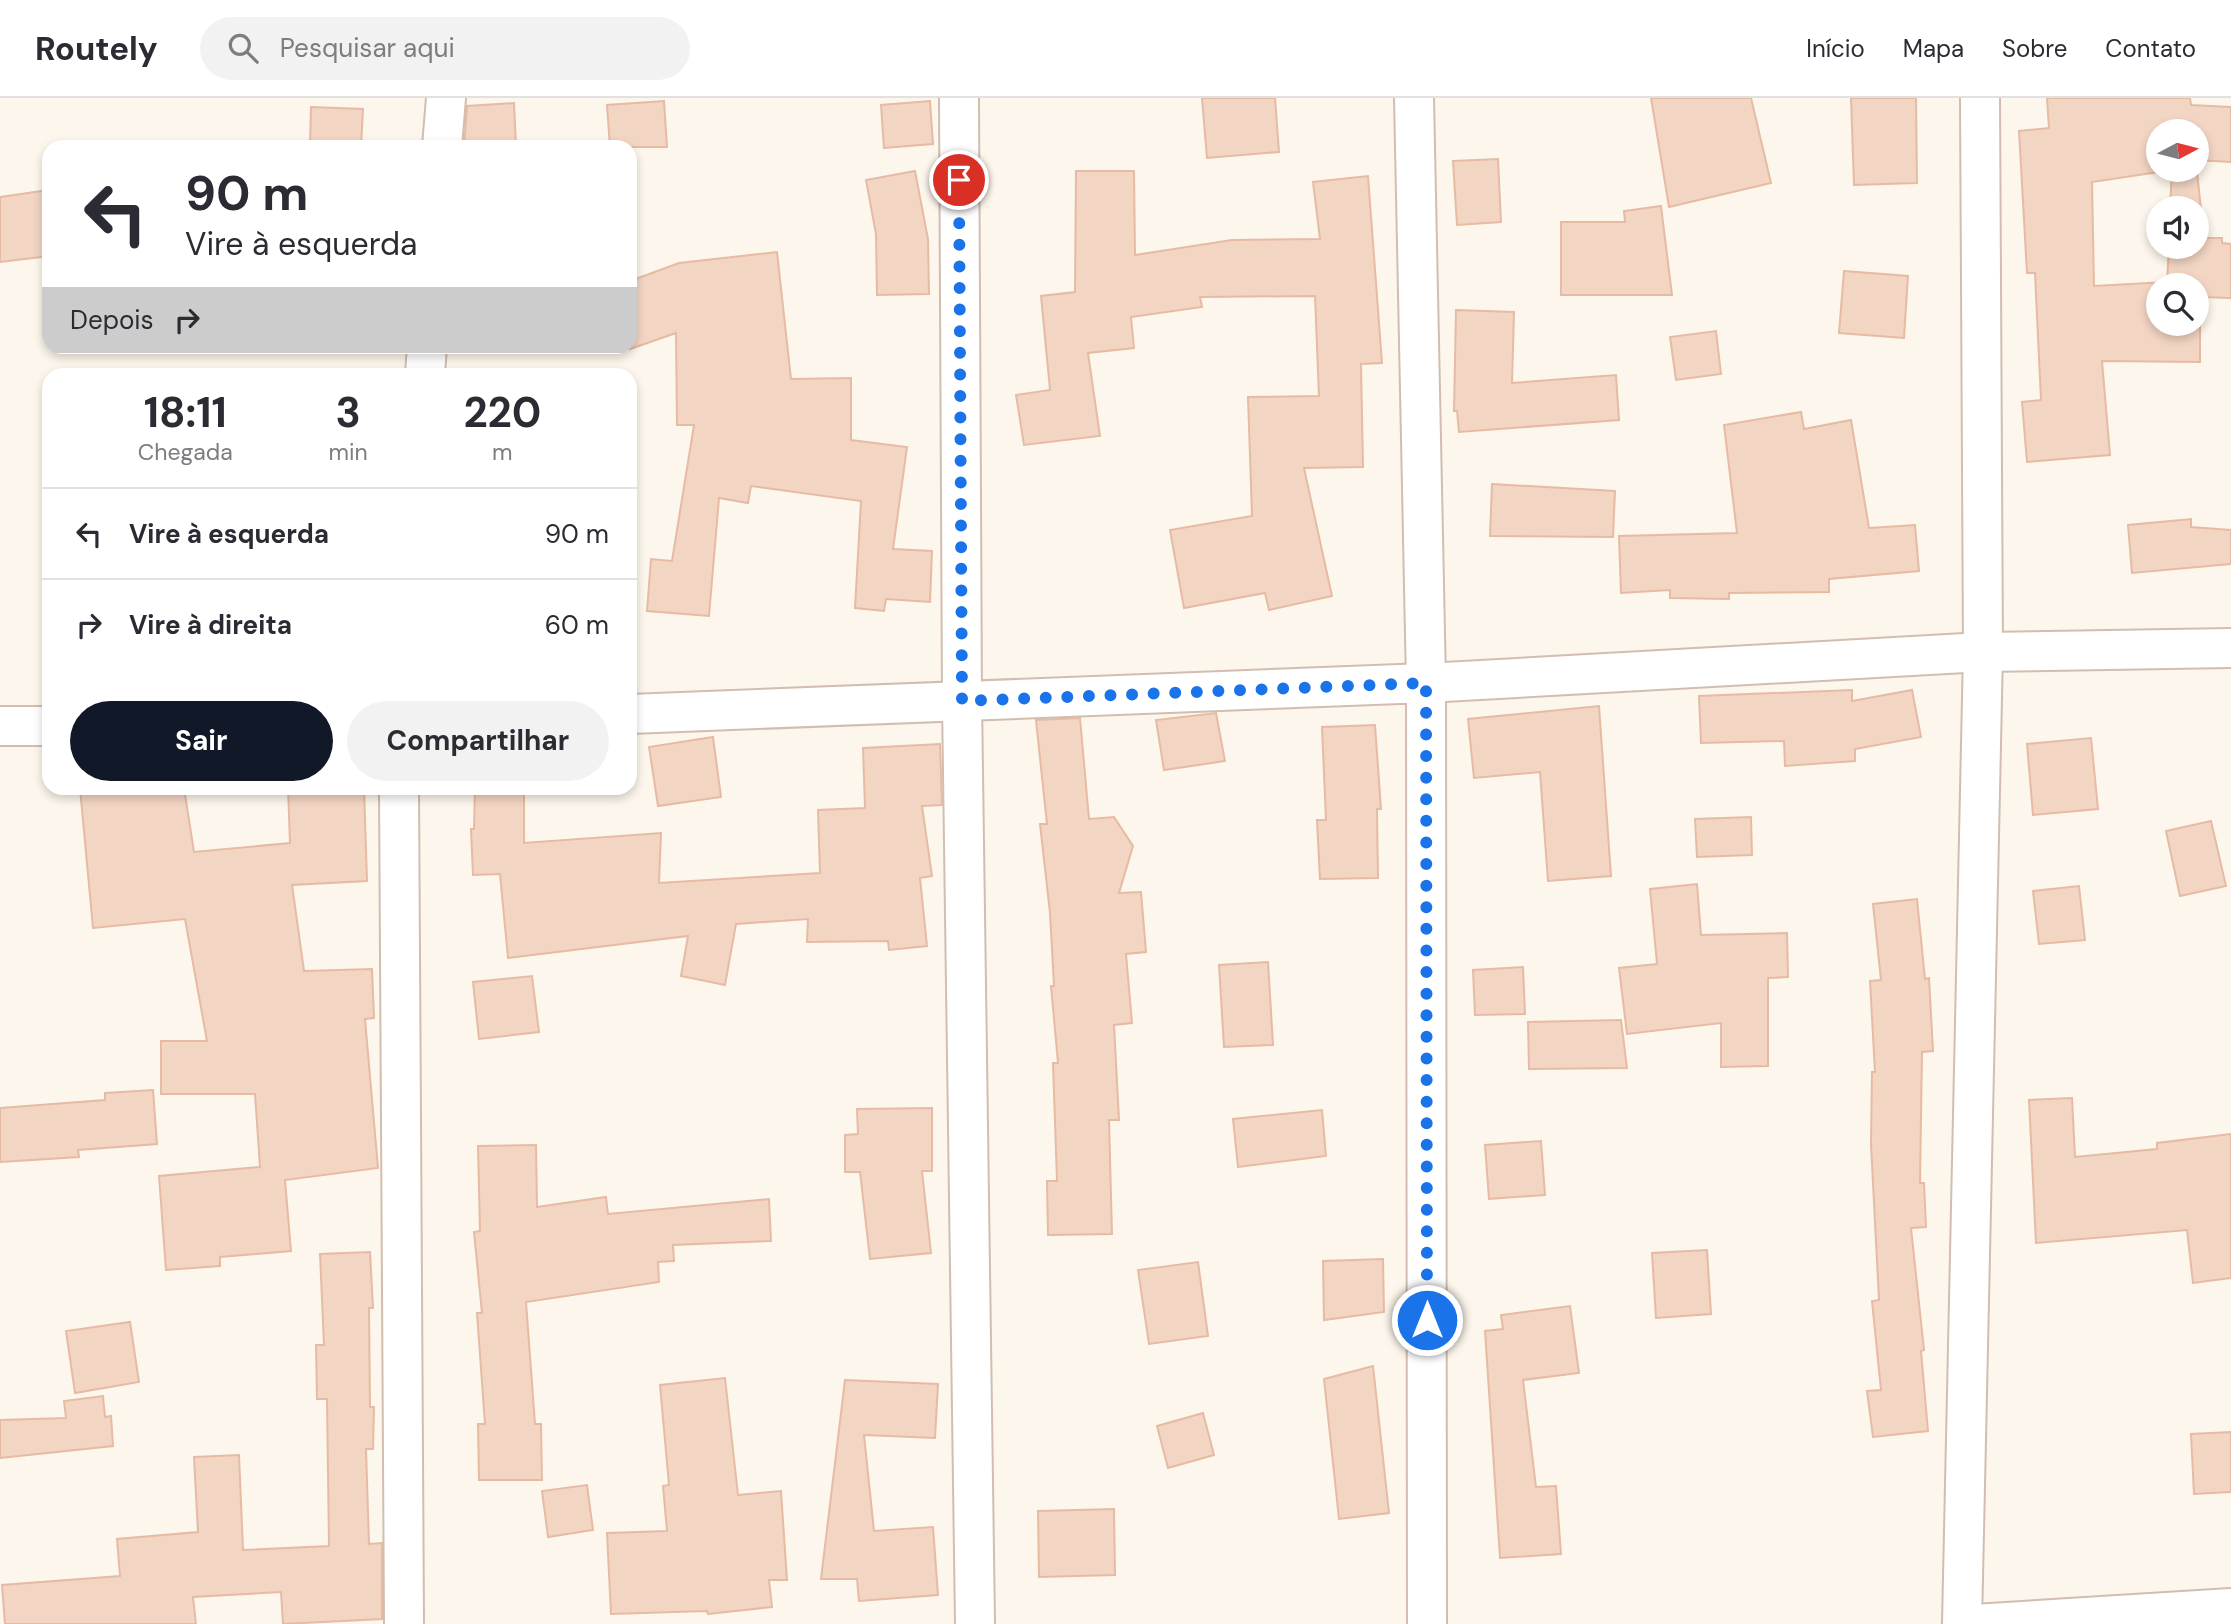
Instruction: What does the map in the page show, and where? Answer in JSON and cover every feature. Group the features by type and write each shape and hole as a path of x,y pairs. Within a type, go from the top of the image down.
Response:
{"street":[{"path":"443,140 446,98"},
{"path":"959,98 962,701 975,1624"},
{"path":"1415,98 1426,683 1427,1624"},
{"path":"1962,1624 1983,652 1980,98"},
{"path":"637,715 1426,683 1983,652 2231,648"},
{"path":"0,726 42,726"},
{"path":"399,795 404,1624"},
{"path":"1974,1624 2231,1608"}],"building":[{"path":"1202,98 1275,98 1279,152 1207,158"},
{"path":"1651,98 1751,98 1771,183 1669,207"},
{"path":"1851,98 1916,98 1917,183 1854,185"},
{"path":"2047,98 2190,98 2191,105 2231,107 2231,162 2209,161 2209,119 2146,119 2146,174 2092,182 2094,286 2146,283 2146,336 2200,336 2200,362 2102,361 2110,455 2027,462 2022,402 2041,400 2035,273 2027,273 2019,131 2049,128"},
{"path":"664,101 667,147 637,147 637,140 610,140 607,105"},
{"path":"930,101 933,144 884,148 881,105"},
{"path":"514,103 516,140 465,140 467,106"},
{"path":"311,107 363,109 361,140 310,140"},
{"path":"1498,159 1501,222 1457,225 1453,161"},
{"path":"915,171 928,239 929,294 877,295 876,234 866,180"},
{"path":"1076,171 1134,171 1135,255 1232,240 1320,239 1313,182 1368,176 1382,363 1361,364 1363,467 1304,468 1332,596 1269,610 1265,593 1184,608 1170,530 1252,516 1248,397 1319,396 1315,296 1200,297 1202,307 1131,317 1134,348 1088,353 1100,436 1024,445 1016,395 1050,390 1041,296 1075,292"},
{"path":"2171,182 2198,182 2200,196 2171,196"},
{"path":"42,191 42,257 0,262 0,197"},
{"path":"1661,206 1672,295 1561,295 1561,222 1625,222 1624,211"},
{"path":"2209,238 2222,238 2222,243 2231,244 2231,298 2209,297 2209,273 2168,273 2168,259 2209,259"},
{"path":"777,252 791,379 851,378 851,440 907,447 893,549 932,551 930,602 886,599 884,611 855,608 861,501 751,486 748,503 719,498 709,616 647,611 651,559 672,561 694,425 677,425 676,333 637,347 637,278 679,263"},
{"path":"1844,271 1908,276 1904,338 1839,333"},
{"path":"1456,310 1514,312 1512,383 1616,375 1619,420 1459,432 1457,411 1454,411"},
{"path":"1716,331 1721,374 1676,380 1670,337"},
{"path":"1801,412 1804,429 1851,420 1869,528 1915,525 1919,571 1829,579 1829,592 1729,593 1729,599 1670,598 1670,590 1621,593 1619,536 1737,533 1724,425"},
{"path":"1492,484 1615,491 1613,537 1490,536"},
{"path":"2191,519 2191,527 2231,530 2231,564 2132,573 2128,525"},
{"path":"1852,690 1852,701 1912,690 1921,737 1855,749 1855,761 1785,766 1784,741 1701,743 1699,696"},
{"path":"1599,706 1611,876 1548,881 1540,772 1474,778 1468,719"},
{"path":"1216,713 1225,761 1164,770 1156,720"},
{"path":"1080,718 1089,819 1114,817 1133,846 1119,893 1141,892 1146,952 1126,954 1132,1023 1114,1025 1119,1120 1109,1120 1112,1234 1048,1235 1047,1181 1057,1181 1053,1063 1058,1063 1051,986 1054,986 1050,913 1040,824 1047,824 1036,720"},
{"path":"1375,725 1381,809 1377,809 1378,878 1320,879 1317,820 1326,820 1322,727"},
{"path":"713,737 721,797 658,806 649,747"},
{"path":"2091,738 2098,809 2033,815 2027,744"},
{"path":"940,744 942,805 922,806 932,876 920,878 927,946 889,950 888,941 807,942 808,919 736,924 725,985 681,976 688,936 508,958 500,874 473,875 471,829 474,829 475,795 524,795 524,843 661,833 659,883 820,873 818,810 865,808 863,748"},
{"path":"81,795 185,795 194,852 290,843 288,795 364,795 367,881 292,885 304,971 372,969 374,1018 365,1019 378,1168 285,1180 291,1251 220,1257 220,1266 166,1270 159,1176 260,1167 255,1094 161,1094 161,1041 207,1041 185,919 93,928"},
{"path":"1751,817 1752,855 1697,857 1695,819"},
{"path":"2211,821 2226,886 2180,896 2166,831"},
{"path":"1697,884 1701,935 1787,933 1788,977 1768,978 1768,1066 1721,1067 1721,1023 1627,1034 1619,968 1657,964 1650,889"},
{"path":"2079,886 2085,940 2039,944 2033,891"},
{"path":"1917,899 1925,979 1929,978 1933,1051 1922,1052 1920,1183 1924,1183 1926,1227 1911,1228 1924,1350 1921,1351 1928,1431 1873,1437 1867,1391 1881,1390 1872,1301 1879,1300 1871,1144 1872,1072 1875,1072 1870,981 1881,980 1873,904"},
{"path":"1268,962 1273,1045 1224,1047 1219,965"},
{"path":"1523,967 1525,1014 1475,1015 1473,970"},
{"path":"532,976 539,1032 479,1039 473,982"},
{"path":"1621,1020 1627,1068 1529,1069 1528,1022"},
{"path":"153,1090 157,1144 78,1150 79,1157 0,1162 0,1108 105,1100 105,1093"},
{"path":"2072,1098 2075,1157 2157,1149 2157,1143 2231,1134 2231,1278 2193,1283 2187,1230 2036,1243 2029,1100"},
{"path":"932,1108 932,1171 922,1171 931,1253 870,1259 860,1172 845,1172 845,1135 858,1134 857,1109"},
{"path":"1322,1110 1326,1156 1238,1167 1233,1119"},
{"path":"1541,1141 1545,1195 1489,1199 1485,1145"},
{"path":"536,1145 537,1207 606,1197 608,1214 769,1199 771,1241 673,1245 674,1261 658,1262 659,1282 526,1302 535,1424 541,1424 542,1480 479,1480 478,1424 485,1424 477,1313 482,1313 474,1232 480,1231 478,1146"},
{"path":"1707,1250 1711,1314 1656,1318 1652,1253"},
{"path":"370,1252 373,1308 369,1308 370,1407 374,1407 373,1449 366,1449 369,1544 382,1543 382,1619 283,1624 281,1592 193,1597 196,1624 5,1624 2,1585 120,1576 117,1539 198,1532 194,1457 239,1455 243,1550 329,1546 327,1399 317,1399 316,1345 324,1345 320,1254"},
{"path":"1383,1259 1384,1312 1324,1320 1323,1261"},
{"path":"1198,1262 1208,1336 1149,1344 1138,1270"},
{"path":"1570,1306 1579,1373 1523,1380 1536,1487 1556,1486 1561,1554 1500,1558 1485,1331 1503,1329 1501,1315"},
{"path":"130,1322 139,1382 75,1393 66,1331"},
{"path":"1373,1366 1389,1513 1339,1519 1324,1379"},
{"path":"725,1378 738,1495 781,1491 787,1580 769,1580 772,1607 708,1614 707,1611 611,1614 607,1533 667,1531 663,1486 669,1485 660,1385"},
{"path":"845,1380 938,1384 935,1438 864,1435 874,1531 933,1527 938,1595 859,1601 857,1579 821,1579"},
{"path":"103,1396 105,1417 111,1416 113,1446 0,1458 0,1420 66,1418 64,1401"},
{"path":"1203,1413 1214,1455 1168,1468 1157,1426"},
{"path":"2231,1432 2231,1492 2194,1494 2191,1434"},
{"path":"587,1485 593,1530 548,1537 542,1491"},
{"path":"1114,1509 1115,1575 1039,1577 1038,1511"}],"route":[{"path":"959,180 962,701 1426,683 1427,1320"}]}
